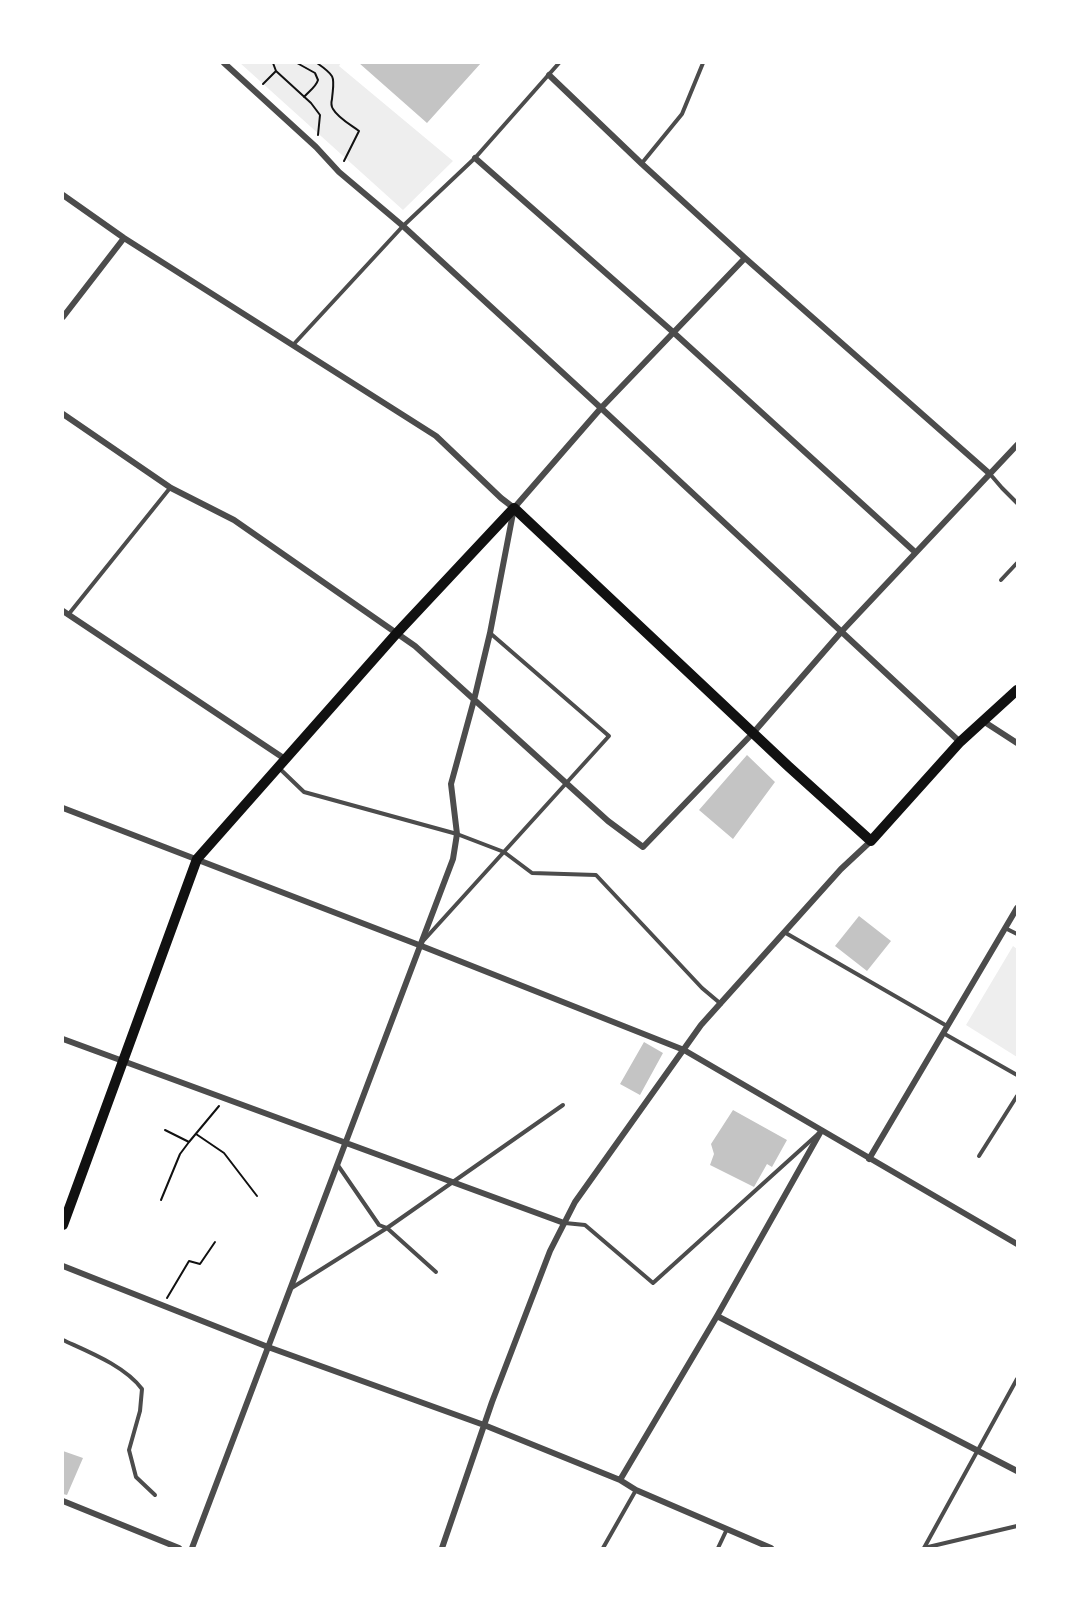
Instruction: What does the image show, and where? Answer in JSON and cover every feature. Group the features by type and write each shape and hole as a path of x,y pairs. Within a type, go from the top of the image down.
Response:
{"main road":[{"path":"63,1225 197,859 396,634 514,508 871,841 960,742 1017,690"}],"street":[{"path":"224,63 316,147 339,172 403,226 960,742"},
{"path":"549,75 642,164 990,474"},
{"path":"475,158 673,332 915,552"},
{"path":"63,195 124,238 436,436 514,508"},
{"path":"63,317 124,238"},
{"path":"192,1548 453,859 457,834 451,784 490,633 514,508 601,408 746,258"},
{"path":"63,414 171,488 234,520 416,646 608,821 643,847 754,732 842,631 1017,445"},
{"path":"66,613 282,763"},
{"path":"983,721 1017,743"},
{"path":"63,808 684,1050 869,1159 1016,1241"},
{"path":"442,1548 484,1425 550,1251 575,1202 701,1025 841,869 871,841"},
{"path":"869,1159 1017,908"},
{"path":"63,1039 564,1223"},
{"path":"620,1480 717,1316 821,1131"},
{"path":"63,1266 268,1347 484,1425 620,1480 636,1490 771,1548"},
{"path":"717,1316 1017,1471"},
{"path":"63,1501 179,1548"}],"lane":[{"path":"293,345 403,226 475,158 559,63"},
{"path":"642,164 682,114 703,63"},
{"path":"990,474 1017,503"},
{"path":"66,613 171,488"},
{"path":"1001,580 1017,563"},
{"path":"419,945 609,736 490,633"},
{"path":"282,763 304,792 457,834 504,852 532,873 596,874 702,988 721,1004"},
{"path":"1005,928 1017,934"},
{"path":"784,932 948,1026"},
{"path":"943,1033 1017,1075"},
{"path":"979,1156 1017,1096"},
{"path":"290,1290 387,1228 563,1105"},
{"path":"564,1223 585,1224 653,1283 821,1131"},
{"path":"337,1164 380,1225 387,1228 436,1272"},
{"path":"63,1340 102,1358 136,1381 142,1389 140,1411 129,1450 136,1477 155,1496"},
{"path":"924,1548 1017,1379"},
{"path":"603,1548 636,1490"},
{"path":"924,1548 1017,1526"},
{"path":"718,1548 727,1529"}],"path":[{"path":"273,63 276,71 320,115 316,147"},
{"path":"297,63 315,73 318,80 316,86 304,97"},
{"path":"316,63 327,70 332,77 334,86 331,106 334,111 359,131 339,172"},
{"path":"255,92 276,71"},
{"path":"161,1200 180,1154 224,1099"},
{"path":"165,1130 189,1142"},
{"path":"196,1134 224,1153 257,1196"},
{"path":"162,1305 189,1261 200,1263 215,1242"}],"shaded area":[{"path":"240,63 341,63 339,66 453,161 403,210"},
{"path":"1013,946 1017,949 1017,1057 966,1025"}],"building":[{"path":"359,63 481,63 427,123"},
{"path":"747,755 775,782 733,839 699,810"},
{"path":"859,916 891,941 867,971 835,946"},
{"path":"644,1042 663,1053 640,1095 620,1084"},
{"path":"733,1110 787,1140 772,1167 767,1164 754,1187 710,1165 714,1154 711,1144"},
{"path":"63,1451 83,1458 67,1495 63,1494"}]}
